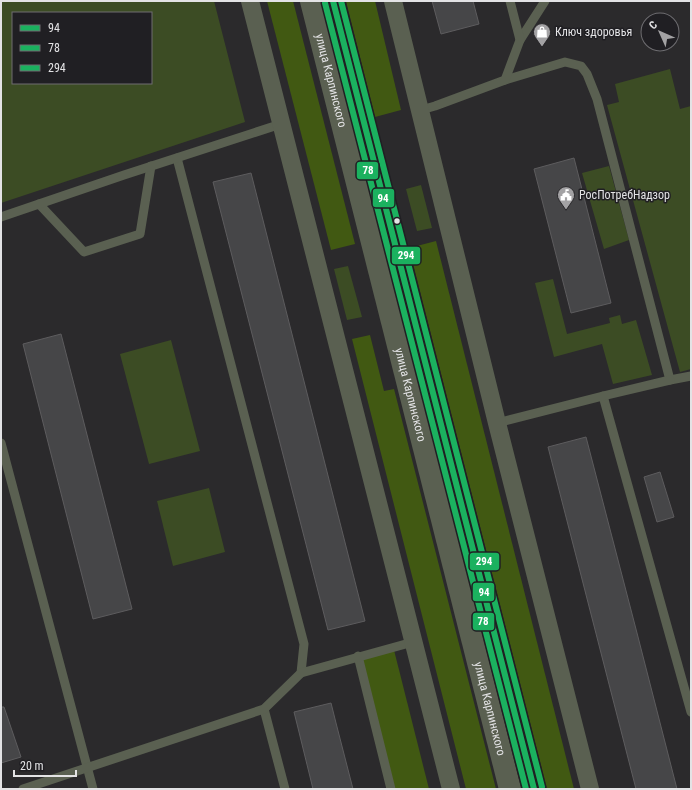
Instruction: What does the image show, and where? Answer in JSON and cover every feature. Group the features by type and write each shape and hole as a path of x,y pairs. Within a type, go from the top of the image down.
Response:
{"street":[{"path":"250,1 451,789"},
{"name":"улица Карпинского","path":"311,1 510,789"},
{"name":"улица Карпинского","path":"333,1 534,789"},
{"path":"393,1 497,423 590,789"}],"lane":[{"path":"510,1 520,40"},
{"path":"505,80 520,40 545,1"},
{"path":"421,110 505,80 565,62 581,66 597,98 670,380"},
{"path":"1,217 281,124"},
{"path":"177,158 304,644 301,673"},
{"path":"39,204 84,252 140,234 151,166"},
{"path":"497,423 691,376"},
{"path":"604,396 691,712"},
{"path":"1,443 93,789"},
{"path":"23,789 264,709 301,673 413,642"},
{"path":"358,656 391,789"},
{"path":"264,709 285,789"}],"green space":[{"path":"1,1 214,1 245,122 1,203"},
{"path":"267,1 293,1 355,244 331,250"},
{"path":"346,1 375,1 401,110 375,117"},
{"path":"670,69 680,109 691,106 691,369 680,372 607,105 619,102 615,84"},
{"path":"609,166 629,240 604,249 582,173"},
{"path":"421,185 432,228 417,231 406,189"},
{"path":"436,241 574,789 547,789 409,248"},
{"path":"348,266 362,317 347,320 334,269"},
{"path":"553,279 567,334 610,323 609,318 620,315 622,324 636,320 652,375 613,384 602,344 554,357 535,283"},
{"path":"370,335 384,391 394,389 496,789 466,789 352,339"},
{"path":"171,340 200,451 149,464 120,354"},
{"path":"209,488 225,552 173,566 157,501"},
{"path":"394,650 429,789 395,789 362,659"}],"building":[{"path":"432,1 473,1 479,24 441,34"},
{"name":"РосПотребНадзор","path":"574,158 611,303 571,313 534,169"},
{"path":"251,173 365,621 328,630 213,182"},
{"path":"61,334 132,609 93,619 23,344"},
{"path":"586,437 677,789 636,789 548,447"},
{"path":"660,472 674,517 657,522 644,477"},
{"path":"331,703 353,789 313,789 294,712"},
{"path":"1,707 4,707 21,757 1,763"}],"transit line":[{"name":"94","path":"333,1 534,789"},
{"name":"294","path":"341,1 542,787"},
{"name":"78","path":"325,3 526,789"}],"place":[{"name":"Ключ здоровья","path":"542,47"},
{"name":"РосПотребНадзор","path":"566,210"}]}
